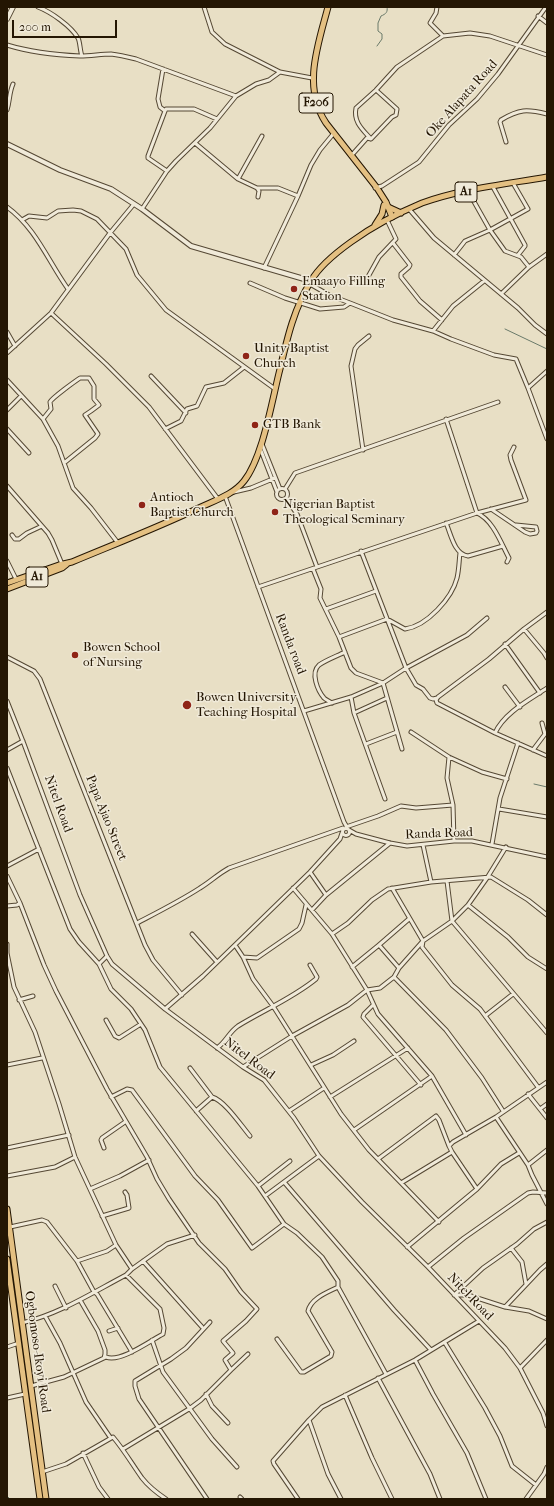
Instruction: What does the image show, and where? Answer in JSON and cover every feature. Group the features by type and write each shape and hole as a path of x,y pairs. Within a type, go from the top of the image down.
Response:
{"main road":[{"name":"F206","path":"328,7 312,78 315,102 319,113 374,186 386,206 389,219"},
{"name":"A1","path":"7,589 176,519 227,495 244,481 251,471 261,446 288,334 300,302 310,282 334,255 361,235 422,203 442,197 547,177"},
{"path":"373,228 386,206 401,213"},
{"name":"A1","path":"7,583 64,565"},
{"name":"Ogbomoso-Ikoyi Road","path":"7,1209 46,1499"},
{"name":"Ogbomoso-Ikoyi Road","path":"7,1259 40,1499"}],"street":[{"path":"7,19 13,7"},
{"path":"38,7 51,13 78,38 82,56"},
{"path":"204,7 212,32 225,44 280,72 312,78"},
{"path":"437,7 436,13 430,23 443,36"},
{"name":"Oke Alapata Road","path":"374,186 382,186 419,162 449,125 477,99 506,64 519,47 538,16 546,7"},
{"path":"538,16 547,23"},
{"path":"371,139 357,123 356,108 376,90 397,67 443,36 470,33 490,36 519,47 547,55"},
{"path":"7,45 34,51 82,56 111,54 121,55 236,96"},
{"path":"163,69 158,99 160,107 165,111"},
{"path":"142,210 168,170 210,128 236,96 256,84 269,80 280,72"},
{"path":"7,110 9,102 8,99 13,84"},
{"path":"351,156 367,138 371,139 392,117 396,115 397,110 376,90"},
{"path":"168,170 148,158 166,109 194,109 217,119"},
{"path":"506,142 500,122 501,120 524,110 547,114"},
{"path":"264,268 311,165 320,150 334,133"},
{"path":"238,179 262,136"},
{"path":"195,143 238,179 257,188 278,188 298,196"},
{"path":"7,144 60,170 111,189 191,246 310,282 329,294 392,320 433,331 494,355 516,359 547,438"},
{"path":"454,255 465,241 490,230 528,209 513,183"},
{"path":"493,187 525,246 518,255"},
{"path":"257,188 259,191 258,197"},
{"path":"468,192 490,230 505,251 518,255 529,267"},
{"path":"7,353 51,313 110,233 134,204"},
{"path":"7,207 22,220 35,236 54,270 68,289"},
{"path":"409,209 434,238 518,308 535,325 547,333"},
{"path":"22,220 29,216 47,218 53,213 63,210 77,210 97,219 126,249 137,275 166,310 275,390"},
{"path":"369,274 379,257 396,238 389,219"},
{"path":"393,242 410,265 400,274 401,277 420,301 442,320"},
{"path":"500,294 529,267 547,254"},
{"path":"433,331 453,306 484,281"},
{"path":"250,283 320,309 344,307 350,303"},
{"path":"51,313 129,386 165,429 218,499"},
{"path":"7,332 15,346"},
{"path":"363,450 351,366 355,349 369,336"},
{"path":"165,429 181,422 188,409 197,406 206,387 224,383 243,368"},
{"path":"528,388 547,371"},
{"path":"151,376 186,413"},
{"path":"43,419 51,409 50,400 80,378 88,378 94,386 94,399 99,405 92,411 85,414 98,434 64,464"},
{"path":"7,380 43,419 58,446 73,488 91,508 118,543"},
{"path":"7,410 21,396"},
{"path":"383,683 353,671 339,637 320,598 321,589 315,568 297,514 286,498 287,493 285,489 295,473 498,402"},
{"path":"446,419 477,513 484,518 496,534 509,558 507,562"},
{"path":"7,429 29,453"},
{"path":"261,446 278,490 277,495 280,499 286,498"},
{"path":"258,587 446,523 526,500 511,460 510,455 514,446"},
{"path":"227,495 252,488 273,479"},
{"path":"7,486 42,526 52,540 64,565"},
{"path":"278,490 285,489"},
{"name":"Randa road","path":"227,495 258,587 304,711 346,831"},
{"path":"491,510 530,534 536,533 537,531 536,527 533,526 516,525"},
{"path":"446,523 456,548 460,553 468,556 503,546"},
{"path":"12,535 15,540 19,539 42,526"},
{"path":"361,551 406,668 416,685 423,689 433,700 489,659 505,644 547,612"},
{"path":"339,637 387,619 405,629 428,619 440,606 457,578 460,553"},
{"path":"7,561 16,579"},
{"path":"326,609 376,591"},
{"path":"304,711 351,697 383,683 406,668 467,635 487,618"},
{"path":"524,629 547,658"},
{"path":"505,644 540,693"},
{"path":"332,703 325,700 315,682 316,672 319,666 345,652"},
{"name":"Papa Ajao Street","path":"7,657 34,671 40,679 90,808 153,960 182,995"},
{"path":"383,683 402,749"},
{"path":"505,687 520,706"},
{"path":"495,733 501,722 520,706 547,688"},
{"path":"351,697 354,713 385,799"},
{"path":"438,697 437,703 495,733 547,756"},
{"path":"354,713 387,698"},
{"name":"Nitel Road","path":"7,701 80,894 107,956 117,970 165,1009 217,1048 264,1080 289,1111 319,1156 505,1348 520,1368 543,1413 547,1426"},
{"path":"533,750 545,734 542,723"},
{"path":"366,744 397,732"},
{"path":"411,732 449,757 482,772 507,779"},
{"path":"7,750 23,741"},
{"path":"492,844 500,798 518,743"},
{"path":"449,757 447,778 453,805 454,841"},
{"path":"7,768 74,935 99,964 111,989 131,1008 145,1030 160,1066 258,1186 284,1224 297,1233 322,1257 335,1275 338,1281 338,1287 386,1374"},
{"path":"137,923 174,904 204,886 217,875 229,868 346,831 401,806 416,808 453,805"},
{"path":"499,809 547,817"},
{"path":"165,1009 235,945 310,872 346,831"},
{"name":"Randa Road","path":"346,831 407,846 454,841 472,841 492,844 547,857"},
{"path":"312,910 326,895 390,843"},
{"path":"423,845 431,882"},
{"path":"243,1067 292,1036 348,1005 367,990 380,988 394,977 399,968 423,942 452,921 468,905 506,847"},
{"path":"7,866 39,849"},
{"path":"310,872 326,895"},
{"path":"7,876 20,902 56,990 125,1122 149,1160 170,1199 200,1243 225,1269 241,1292 257,1309 223,1341 233,1353 225,1360 231,1370"},
{"path":"332,934 348,923 377,896 392,888 431,882 494,878 528,900 547,915"},
{"path":"447,881 452,921 547,1033"},
{"path":"293,888 332,934 367,990 378,1014 432,1076 466,1135"},
{"path":"392,888 423,942 422,947 452,985 477,1006 538,1087"},
{"path":"7,906 17,905 20,902"},
{"path":"243,957 257,958 299,929 306,905"},
{"path":"468,905 508,937 528,957 547,969"},
{"path":"352,967 409,919"},
{"path":"192,934 217,962"},
{"path":"7,944 7,953 14,987 35,1032 42,1058 69,1135 75,1157 116,1246 132,1269"},
{"path":"235,945 243,957 253,979 274,1006 330,1098 378,1159 439,1222"},
{"path":"379,945 399,968"},
{"path":"99,964 107,956"},
{"path":"217,1048 222,1045 230,1032 237,1027 318,978 310,965"},
{"path":"394,977 446,1030 482,1078 504,1111"},
{"path":"485,1016 513,994"},
{"path":"19,1000 32,996"},
{"path":"373,1005 363,1017 420,1085"},
{"path":"106,1020 115,1036 119,1038 141,1024"},
{"path":"311,1065 333,1055 354,1041"},
{"path":"330,1098 408,1048"},
{"path":"7,1065 42,1058"},
{"path":"190,1068 212,1096 224,1104 250,1136"},
{"path":"354,1130 432,1076"},
{"path":"449,1146 453,1142 496,1117 547,1082"},
{"path":"289,1111 324,1088"},
{"path":"111,1097 127,1089 132,1090 195,1176 218,1200 252,1248 284,1224"},
{"path":"528,1094 547,1118"},
{"path":"196,1111 212,1096"},
{"path":"540,1109 547,1104"},
{"path":"378,1159 436,1116 452,1152 477,1190"},
{"path":"496,1117 519,1153 528,1164 547,1204"},
{"path":"104,1148 100,1140 125,1122"},
{"path":"7,1148 69,1135"},
{"path":"528,1164 547,1150"},
{"path":"401,1183 452,1152"},
{"path":"407,1247 477,1190 501,1164 519,1153"},
{"path":"265,1196 319,1156"},
{"path":"7,1176 55,1167 75,1157"},
{"path":"90,1189 120,1176 149,1160"},
{"path":"258,1186 290,1161"},
{"path":"284,1182 394,1310 431,1350"},
{"path":"102,1216 129,1208 127,1195 125,1192"},
{"path":"428,1267 464,1238 528,1193 547,1193"},
{"path":"10,1227 44,1221 77,1261 94,1292 97,1294 132,1352"},
{"path":"454,1295 483,1268 534,1229 547,1222"},
{"path":"16,1324 45,1316 66,1308 126,1275 167,1244 195,1235"},
{"path":"77,1261 107,1251 116,1246"},
{"path":"511,1248 522,1262 526,1284"},
{"path":"143,1261 202,1327"},
{"path":"505,1307 547,1264"},
{"path":"32,1386 64,1377 106,1357 113,1358 132,1352 163,1334 164,1332 160,1309 126,1275"},
{"path":"55,1286 66,1308"},
{"path":"277,1339 302,1372 331,1356 332,1352 308,1311 309,1307 315,1300 338,1287"},
{"path":"454,1295 468,1295 505,1307 529,1311 547,1319"},
{"path":"80,1300 98,1331 106,1354 104,1358"},
{"path":"45,1316 74,1372 86,1402 110,1437 113,1438 123,1449 142,1479 166,1499"},
{"path":"298,1499 273,1461 309,1420 322,1408 378,1378 416,1360 479,1321"},
{"path":"207,1499 139,1399 135,1386 135,1380 161,1366 186,1348 210,1322"},
{"path":"109,1332 118,1328"},
{"path":"152,1340 163,1372 212,1439 237,1467"},
{"path":"520,1368 547,1340"},
{"path":"7,1347 19,1343"},
{"path":"445,1343 485,1408 500,1436 512,1466 536,1485"},
{"path":"123,1449 189,1409 248,1354"},
{"path":"416,1360 433,1394 467,1453 486,1499"},
{"path":"378,1378 427,1469 440,1499"},
{"path":"7,1398 25,1394"},
{"path":"206,1394 212,1406 228,1423"},
{"path":"345,1395 372,1458 392,1499"},
{"path":"543,1413 547,1412"},
{"path":"309,1420 328,1474 341,1499"},
{"path":"42,1472 66,1464 110,1437"},
{"path":"83,1453 99,1487 108,1499"},
{"path":"526,1499 544,1474 547,1467"}],"waterway":[{"path":"377,46 382,39 382,34 378,31 378,23 381,16 386,13 387,7"},
{"path":"505,329 547,349"},
{"path":"534,784 547,787"},
{"path":"7,1496 10,1499"}],"place":[{"name":"Emaayo Filling Station","path":"294,289"},
{"name":"Unity Baptist Church","path":"246,356"},
{"name":"GTB Bank","path":"255,425"},
{"name":"Antioch Baptist Church","path":"142,505"},
{"name":"Nigerian Baptist Theological Seminary","path":"275,512"},
{"name":"Bowen School of Nursing","path":"75,655"},
{"name":"Bowen University Teaching Hospital","path":"187,705"}]}
